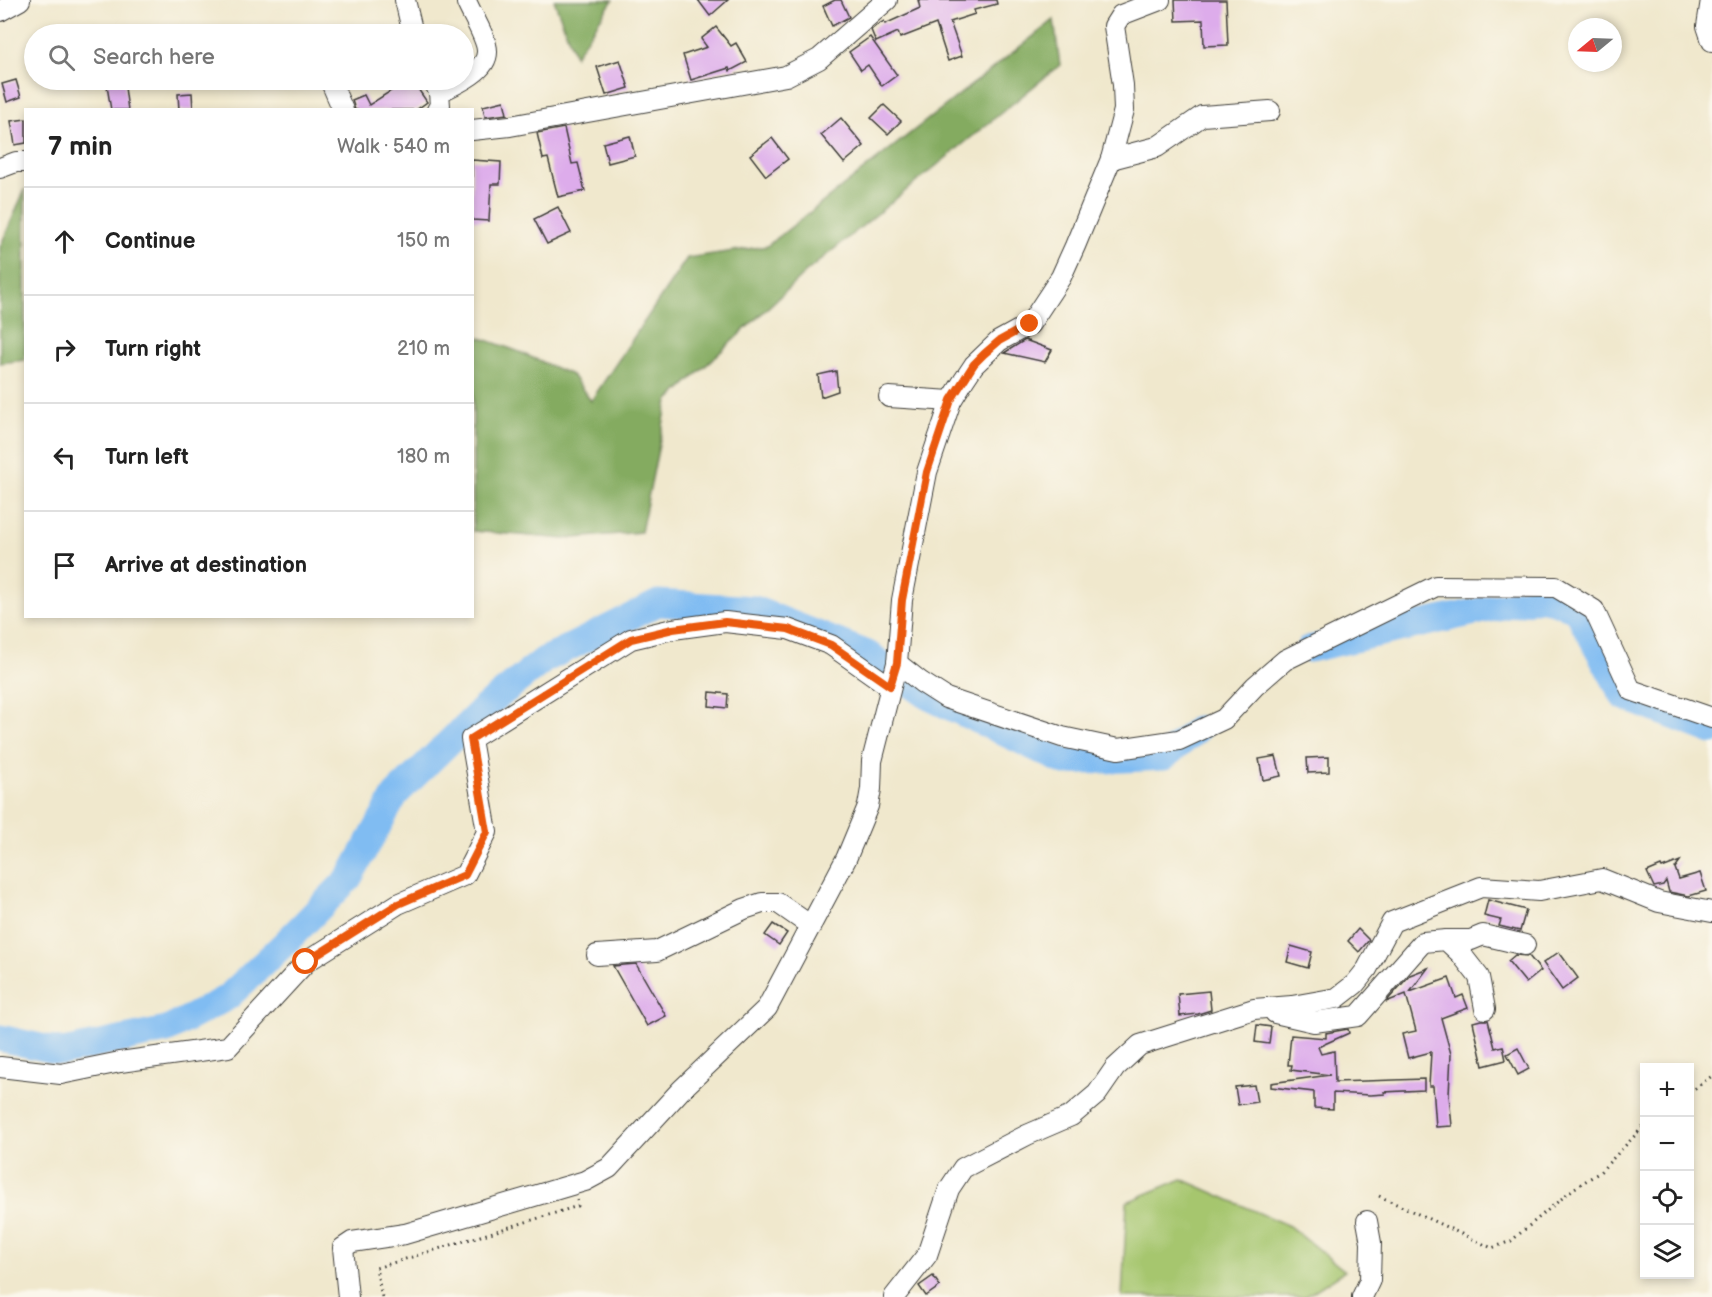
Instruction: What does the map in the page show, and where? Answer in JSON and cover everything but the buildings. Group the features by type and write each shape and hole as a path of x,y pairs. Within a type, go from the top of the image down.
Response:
{"street":[{"path":"0,11 20,0"},
{"path":"405,0 411,24"},
{"path":"474,130 510,126 786,76 819,59 887,0"},
{"path":"348,1297 343,1248 352,1242 416,1231 585,1181 609,1168 681,1090 767,1008 846,859 868,806 872,761 893,674 902,600 922,493 951,400 974,364 984,354 999,341 1030,324 1066,267 1111,159 1124,110 1124,85 1114,26 1121,15 1160,0"},
{"path":"1711,0 1707,26 1712,41"},
{"path":"467,3 488,52 486,60 474,73"},
{"path":"334,90 342,108"},
{"path":"1111,159 1157,147 1202,116 1270,111"},
{"path":"0,168 16,162 24,162"},
{"path":"889,397 951,400"},
{"path":"0,1067 61,1074 120,1062 228,1047 306,962 398,904 465,875 487,832 471,739 631,639 673,629 725,622 788,629 831,645 893,674 921,682 946,698 1062,737 1118,749 1179,740 1224,719 1255,686 1285,660 1436,586 1556,587 1594,610 1631,690 1712,718"},
{"path":"894,1297 927,1255 949,1190 963,1168 1027,1135 1071,1116 1097,1094 1115,1068 1140,1046 1254,1008 1292,1006 1337,998 1355,984 1367,969 1392,922 1481,887 1539,891 1602,879 1659,902 1712,912"},
{"path":"597,955 657,951 744,909 762,903 778,903 811,926"},
{"path":"1254,1008 1314,1022 1358,1016 1423,942 1471,940 1483,935 1525,945"},
{"path":"1446,940 1461,954 1479,977 1485,1009"},
{"path":"1362,1297 1370,1280 1371,1243 1367,1221"}],"path":[{"path":"1694,1089 1712,1076"},
{"path":"1378,1196 1492,1248 1511,1241 1573,1189 1600,1172 1640,1130"},
{"path":"382,1297 376,1268 578,1206 577,1194"}],"green space":[{"path":"554,0 613,0 575,56"},
{"path":"1054,20 1060,65 806,272 668,401 641,532 564,539 474,531 474,335 572,375 591,401 687,258 767,246"},
{"path":"24,191 24,360 0,363 0,247"},
{"path":"1182,1179 1289,1226 1345,1271 1305,1297 1122,1297 1127,1202"}],"waterway":[{"path":"1309,649 1543,597 1576,609 1624,697 1712,731"},
{"path":"0,1038 63,1052 167,1030 228,997 349,878 396,794 485,707 544,660 658,603 754,609 868,654 929,697 1065,762 1164,757 1198,729"}],"route":[{"path":"306,962 398,904 465,875 487,832 471,739 631,639 673,629 725,622 788,629 831,645 890,686 897,663 902,600 909,556 927,472 951,400 974,364 984,354 999,341 1030,324"}]}
